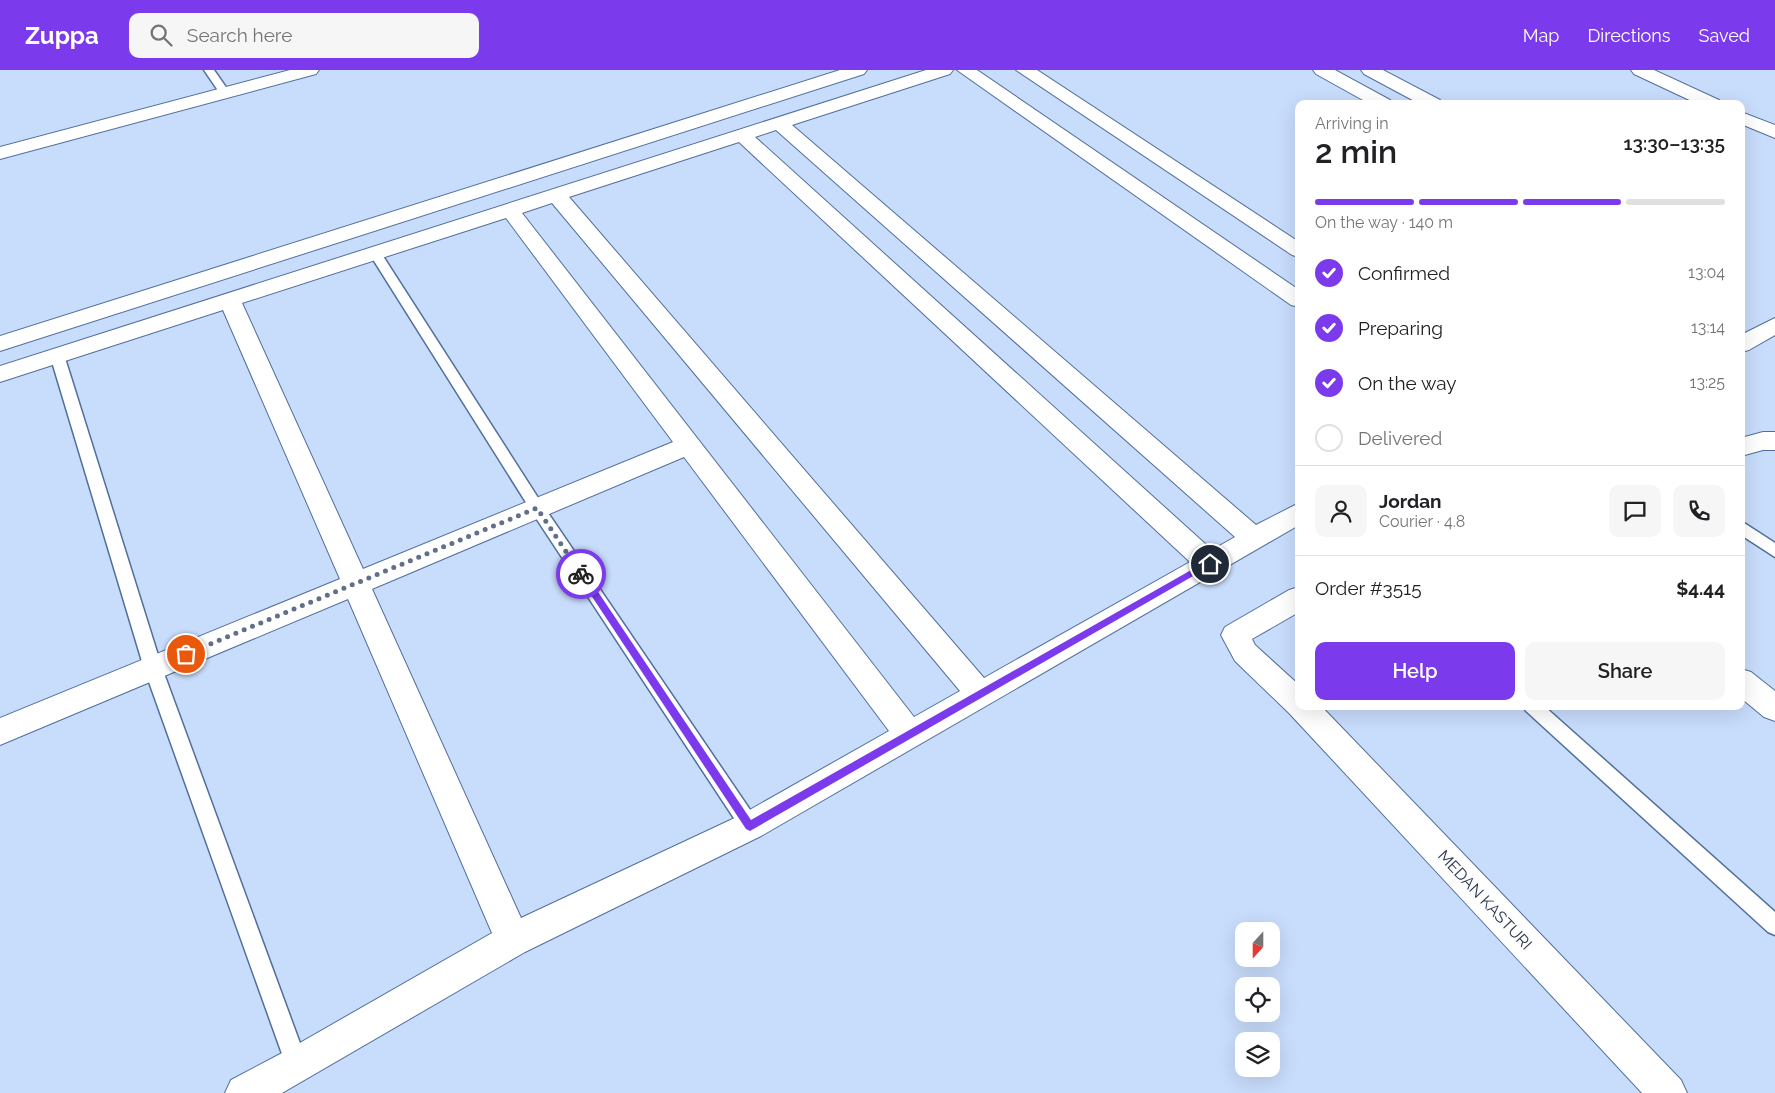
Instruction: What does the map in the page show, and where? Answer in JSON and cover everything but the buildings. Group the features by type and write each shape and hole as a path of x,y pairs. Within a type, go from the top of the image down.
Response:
{"street":[{"path":"0,153 310,70"},
{"path":"0,344 858,70"},
{"path":"0,374 944,70"},
{"path":"966,70 1295,297"},
{"path":"1025,70 1295,248"},
{"path":"1322,70 1377,100"},
{"path":"1370,70 1426,100"},
{"path":"1640,70 1704,100"},
{"path":"1745,119 1775,132"},
{"path":"779,123 1254,538"},
{"path":"655,135 677,156"},
{"path":"742,135 1210,564"},
{"path":"598,153 617,175"},
{"path":"556,195 981,695"},
{"path":"510,210 910,735"},
{"path":"230,300 513,940"},
{"path":"1745,343 1775,325"},
{"path":"1745,446 1763,441 1775,441"},
{"path":"0,732 689,445"},
{"path":"244,1093 297,1065 513,940 750,826 1295,515"},
{"name":"MEDAN KASTURI","path":"1295,600 1235,635 1245,653 1295,700"},
{"path":"1745,684 1775,708"},
{"name":"MEDAN KASTURI","path":"1305,710 1668,1093"}],"lane":[{"path":"209,70 225,93"},
{"path":"375,253 537,508 750,826"},
{"path":"57,356 152,668 297,1065"},
{"path":"1745,530 1775,551"},
{"path":"1536,710 1775,925"}],"way so far":[{"path":"186,654 537,508 581,574"}],"route":[{"path":"581,574 750,826 1210,564"}]}
